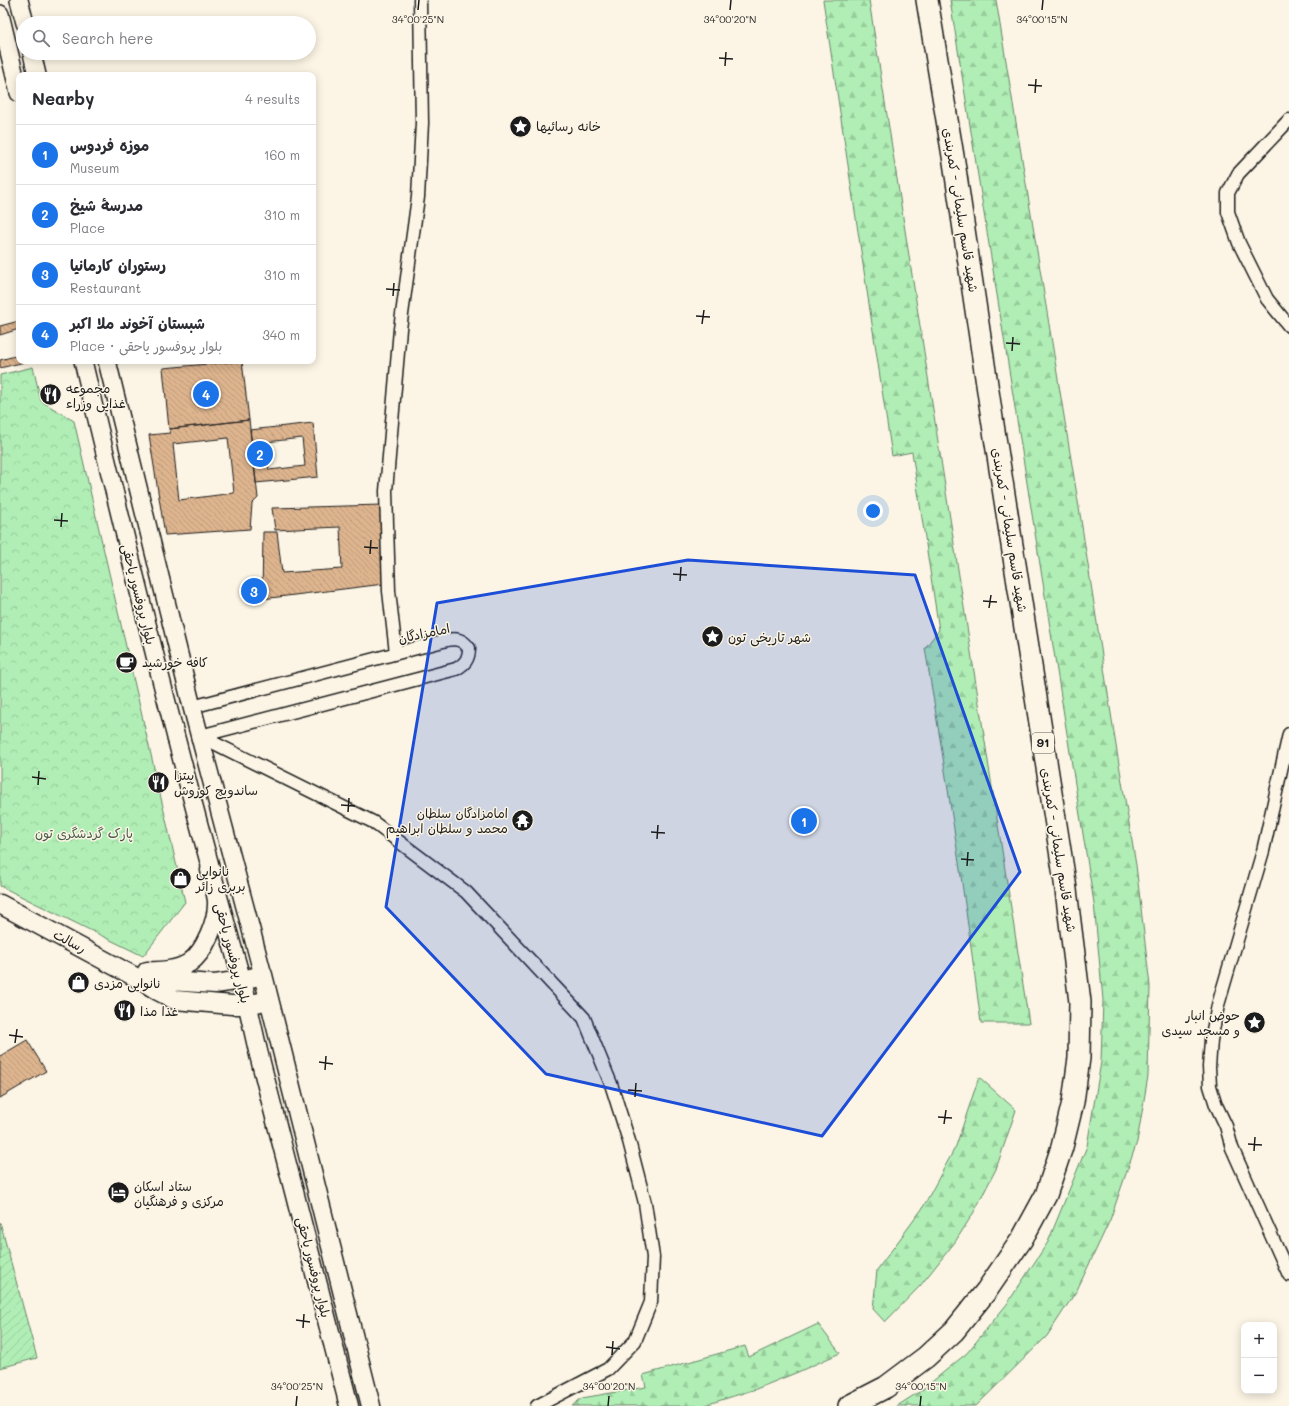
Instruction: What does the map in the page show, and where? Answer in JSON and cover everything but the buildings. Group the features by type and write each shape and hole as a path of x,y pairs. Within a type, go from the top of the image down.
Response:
{"highway":[{"name":"شهید قاسم سلیمانی - کمربندی","path":"850,1406 886,1387 926,1357 954,1331 987,1290 1022,1239 1046,1195 1062,1147 1073,1102 1079,1058 1080,1002 1066,890 992,418 954,162 927,0"}],"main road":[{"path":"19,0 23,16"},
{"path":"0,14 16,81"},
{"path":"34,60 36,72"},
{"name":"بلوار پروفسور یاحقی","path":"84,364 135,579 210,870 240,1005 258,1051 349,1406"},
{"name":"بلوار پروفسور یاحقی","path":"108,364 192,707 270,1000 371,1406"},
{"path":"133,975 163,972 188,964 201,952 213,927 217,901 210,870 234,863"},
{"name":"رسالت","path":"0,904 133,975 175,1000 240,1005 270,1000"},
{"name":"رسالت","path":"133,975 199,984 235,982 263,975"},
{"path":"175,1000 228,1013 246,1028 258,1051"}],"street":[{"path":"396,653 389,591 386,491 400,329 418,197 422,123 420,0"},
{"path":"1289,120 1238,174 1228,193 1228,212 1239,243 1267,299 1289,326"},
{"name":"امامزادگان","path":"192,707 454,638 463,641 469,648 469,657 464,664 456,669 200,736"},
{"path":"1289,734 1263,851 1218,1005 1211,1040 1209,1067 1210,1086 1216,1105 1226,1126 1232,1148 1289,1275"},
{"path":"200,736 372,822 466,892 584,1018 611,1084 629,1141 645,1203 653,1257 651,1302 635,1341 608,1369 537,1406"}],"highlighted area":[{"path":"688,560 915,575 1020,872 822,1136 546,1074 386,907 437,603"}],"green space":[{"path":"823,0 869,0 1029,1023 981,1023 955,835 925,648 939,630 912,452 892,456"},
{"path":"950,0 996,0 1136,865 1150,986 1148,1076 1137,1142 1110,1220 1077,1290 1047,1336 976,1406 897,1406 922,1390 967,1353 1007,1304 1048,1242 1087,1146 1101,1062 1103,1000 1094,903"},
{"name":"پارک گردشگری تون","path":"33,367 41,401 74,421 185,902 143,956 0,886 0,375"},
{"path":"979,1077 1016,1110 996,1169 974,1212 955,1242 920,1286 885,1322 873,1309 877,1270 922,1209 956,1146"},
{"path":"0,1222 37,1358 0,1368"},
{"path":"818,1324 840,1353 756,1389 702,1406 572,1406 582,1398 646,1387 643,1375 745,1346 749,1357"}],"place":[{"name":"خانه رسائیها","path":"520,126"},
{"name":"شبستان آخوند ملا اکبر","path":"206,394"},
{"name":"مجموعه غذایی وزراء","path":"50,395"},
{"name":"مدرسهٔ شیخ","path":"260,454"},
{"name":"رستوران کارمانیا","path":"254,591"},
{"name":"شهر تاریخی تون","path":"712,637"},
{"name":"کافه خورشید","path":"127,662"},
{"name":"پيتزا ساندویچ کوروش","path":"158,782"},
{"name":"امامزادگان سلطان محمد و سلطان ابراهیم","path":"523,820"},
{"name":"موزه فردوس","path":"804,821"},
{"name":"نانوایی بربری زائر","path":"180,878"},
{"name":"نانوایی مزدی","path":"79,983"},
{"name":"غذا مذا","path":"124,1011"},
{"name":"حوض انبار و مسجد سیدی","path":"1255,1022"},
{"name":"ستاد اسکان مرکزی و فرهنگیان","path":"119,1193"}]}
